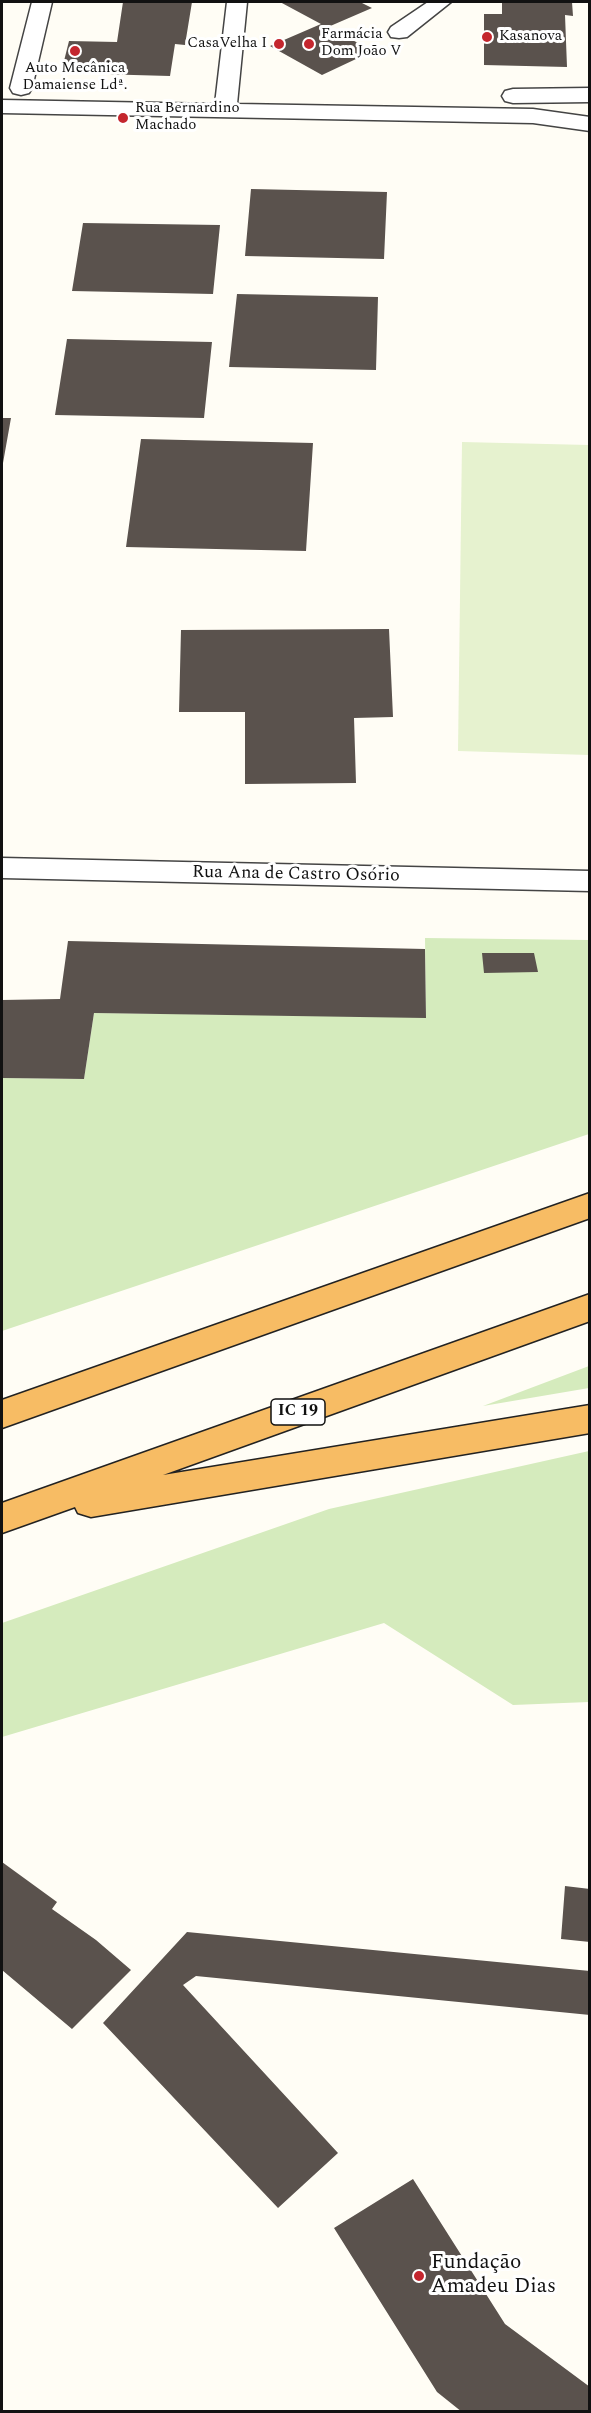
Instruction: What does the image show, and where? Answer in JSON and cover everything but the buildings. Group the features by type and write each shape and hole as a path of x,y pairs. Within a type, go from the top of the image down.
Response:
{"highway":[{"path":"2,1414 590,1205"},
{"name":"IC 19","path":"4,1518 590,1307"},
{"path":"2,1407 36,1401"},
{"path":"4,1518 590,1419"}],"street":[{"path":"42,2 11,88 590,121"},
{"path":"227,101 237,2"},
{"path":"399,32 441,2"},
{"path":"2,107 590,96"},
{"path":"590,96 583,103 583,111 590,121"},
{"name":"Rua Ana de Castro Osório","path":"2,868 590,881"}],"green space":[{"path":"462,442 589,445 589,755 458,751"},
{"path":"425,938 589,940 589,1134 2,1331 2,1078 84,1079 94,1013 426,1017"},
{"path":"589,1366 589,1388 483,1406"},
{"path":"589,1451 589,1702 513,1705 384,1623 2,1737 2,1623 329,1509"}],"place":[{"name":"Kasanova","path":"487,37"},
{"name":"CasaVelha I","path":"279,44"},
{"name":"Farmácia Dom João V","path":"309,44"},
{"name":"Auto Mecânica Damaiense Ldª.","path":"75,51"},
{"name":"Rua Bernardino Machado","path":"123,118"},
{"name":"Fundação Amadeu Dias","path":"419,2276"}]}
